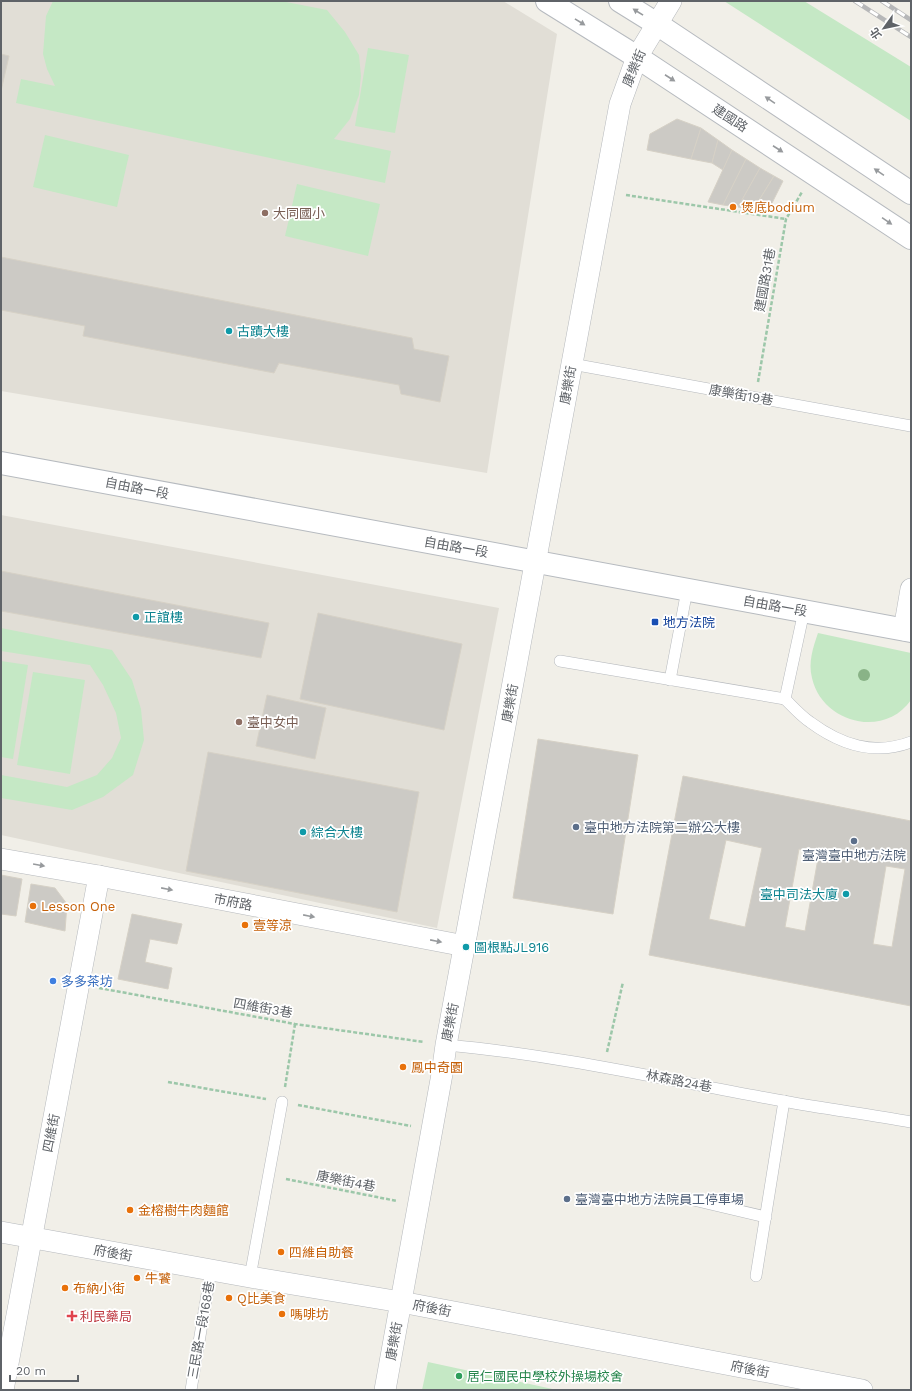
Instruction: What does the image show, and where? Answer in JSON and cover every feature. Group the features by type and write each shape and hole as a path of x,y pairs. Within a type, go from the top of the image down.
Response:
{"main road":[{"name":"建國路","path":"547,1 637,57 911,238"},
{"path":"620,1 911,193"},
{"name":"自由路一段","path":"1,463 907,630"}],"street":[{"name":"康樂街","path":"385,1390 446,1046 620,104 637,57 671,1"},
{"path":"907,630 911,589"},
{"name":"市府路","path":"1,859 99,876 465,946"},
{"name":"四維街","path":"3,1390 99,876"},
{"name":"府後街","path":"1,1232 250,1277 401,1302 862,1390"}],"lane":[{"name":"康樂街19巷","path":"572,364 911,426"},
{"path":"670,680 687,590"},
{"path":"785,699 804,612"},
{"path":"560,661 785,699 809,722 836,739 858,747 881,748 904,745 911,742"},
{"name":"林森路24巷","path":"446,1046 488,1049 603,1067 784,1101 911,1122"},
{"path":"756,1276 784,1101"},
{"path":"250,1277 282,1102"},
{"path":"689,1200 766,1217"},
{"name":"三民路一段168巷","path":"191,1390 211,1270"}],"path":[{"name":"建國路31巷","path":"756,398 786,219 814,173"},
{"path":"604,191 786,219"},
{"path":"603,1067 623,982"},
{"name":"四維街3巷","path":"78,984 295,1024 446,1046"},
{"path":"282,1102 295,1024"},
{"name":"康樂街4巷","path":"269,1176 419,1205"}],"shaded area":[{"name":"大同國小","path":"1,1 503,1 557,34 487,473 1,391"},
{"name":"臺中女中","path":"1,515 499,608 437,928 1,835"}],"green space":[{"path":"53,1 281,1 327,10 345,32 359,55 361,76 359,95 350,119 334,139 391,151 385,183 16,103 21,79 55,86 47,69 43,54 46,16"},
{"path":"724,1 804,1 911,67 911,121"},
{"path":"368,48 409,55 395,133 355,126"},
{"path":"45,135 129,155 117,207 33,187"},
{"path":"297,184 380,204 368,256 285,236"},
{"path":"1,628 112,650 132,680 141,709 144,740 133,775 103,797 72,810 1,798 1,775 67,787 97,775 112,758 121,738 116,713 103,685 90,665 1,651"},
{"path":"818,633 911,653 911,700 899,712 886,719 870,722 855,720 841,715 828,706 818,693 811,672 812,655"},
{"path":"1,661 28,665 13,759 1,757"},
{"path":"33,672 85,680 70,774 17,765"},
{"name":"居仁國民中學校外操場校舍","path":"428,1362 557,1390 422,1390"}],"building":[{"path":"1,54 9,56 1,91"},
{"path":"677,119 701,128 691,159 647,150 650,134"},
{"path":"701,128 718,140 712,163 691,159"},
{"path":"718,140 732,150 723,170 712,163"},
{"path":"732,150 746,159 723,205 708,202"},
{"path":"746,159 760,168 738,207 723,205"},
{"path":"760,168 774,176 753,210 738,207"},
{"path":"774,176 783,181 767,213 753,210"},
{"name":"古蹟大樓","path":"1,257 412,338 414,349 449,356 440,402 401,394 399,385 279,363 274,373 83,336 85,326 1,310"},
{"name":"正誼樓","path":"1,571 269,623 261,658 1,611"},
{"path":"318,613 462,644 444,730 300,699"},
{"path":"267,695 326,708 315,759 256,746"},
{"name":"臺中地方法院第二辦公大樓","path":"538,739 638,755 613,914 513,898"},
{"name":"綜合大樓","path":"208,752 419,792 397,912 186,871"},
{"name":"臺中司法大廈","path":"683,776 911,821 911,1006 649,955","holes":["726,840 762,848 745,927 709,919","799,849 819,853 805,931 785,927","886,866 905,869 892,947 873,944"]},
{"path":"1,875 22,879 16,916 1,914"},
{"path":"31,884 55,888 67,904 65,931 25,922"},
{"path":"132,914 182,924 177,944 150,939 145,962 172,968 168,989 118,979"}],"railway":[{"path":"855,1 911,37"},
{"path":"882,1 911,20"}],"place":[{"name":"煲底bodium","path":"733,207"},
{"name":"大同國小","path":"265,213"},
{"name":"古蹟大樓","path":"229,331"},
{"name":"正誼樓","path":"136,617"},
{"name":"地方法院","path":"655,622"},
{"name":"臺中女中","path":"239,722"},
{"name":"臺中地方法院第二辦公大樓","path":"576,827"},
{"name":"綜合大樓","path":"303,832"},
{"name":"臺灣臺中地方法院","path":"854,841"},
{"name":"臺中司法大廈","path":"846,894"},
{"name":"Lesson One","path":"33,906"},
{"name":"壹等涼","path":"245,925"},
{"name":"圖根點JL916","path":"466,947"},
{"name":"多多茶坊","path":"53,981"},
{"name":"鳳中奇園","path":"403,1067"},
{"name":"臺灣臺中地方法院員工停車場","path":"567,1199"},
{"name":"金榕樹牛肉麵館","path":"130,1210"},
{"name":"四維自助餐","path":"281,1252"},
{"name":"牛饕","path":"137,1278"},
{"name":"布納小街","path":"65,1288"},
{"name":"Q比美食","path":"229,1298"},
{"name":"嗎啡坊","path":"282,1314"},
{"name":"利民藥局","path":"72,1316"},
{"name":"居仁國民中學校外操場校舍","path":"459,1376"}]}
